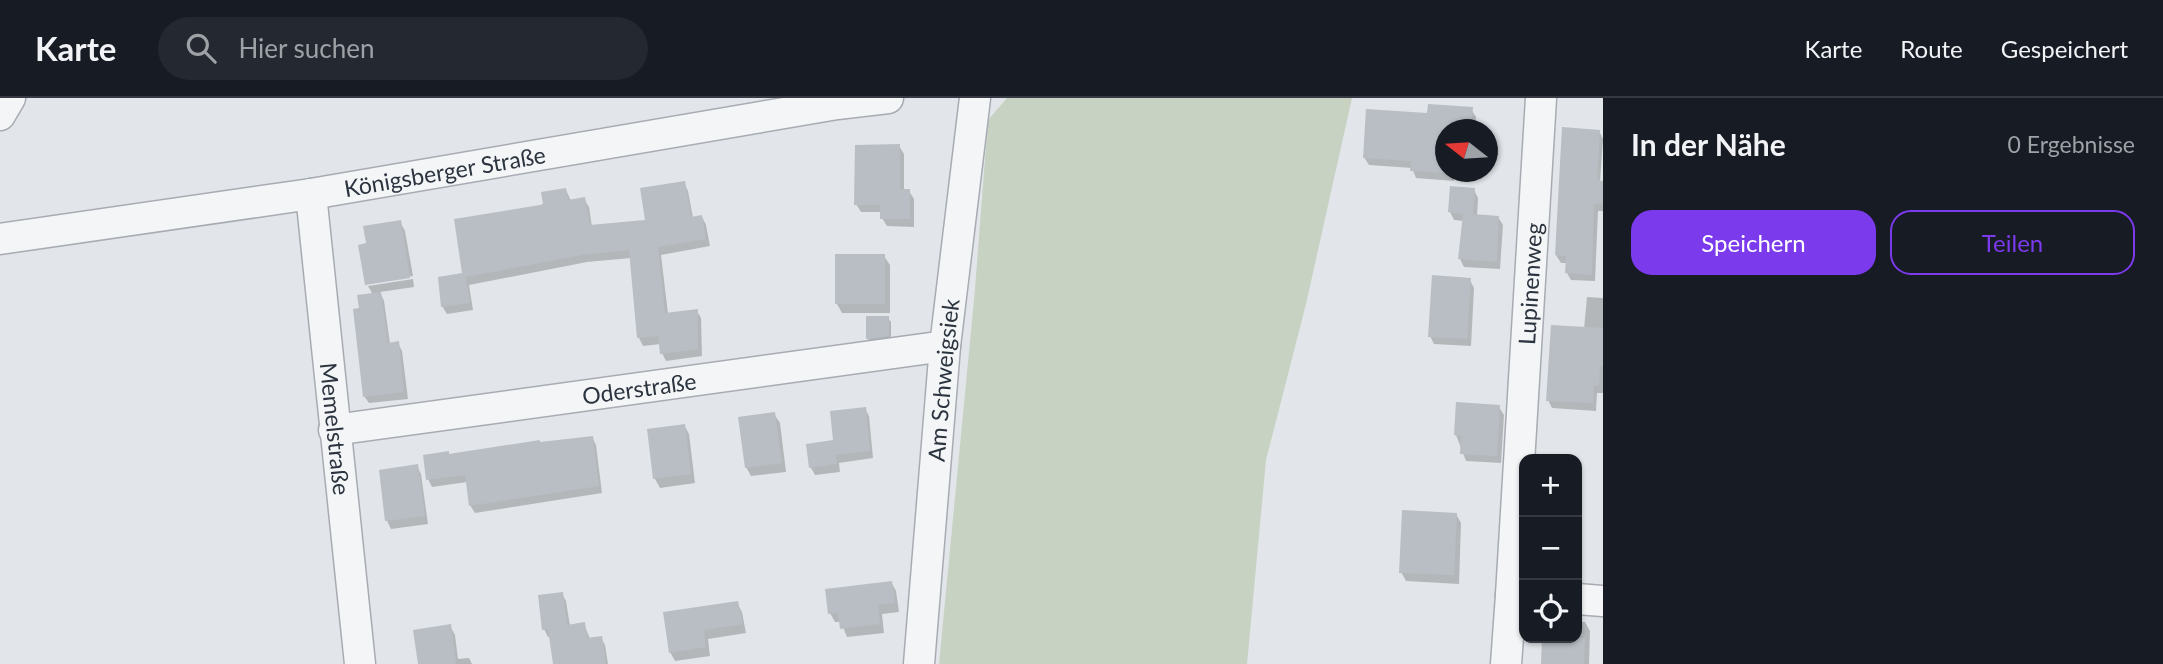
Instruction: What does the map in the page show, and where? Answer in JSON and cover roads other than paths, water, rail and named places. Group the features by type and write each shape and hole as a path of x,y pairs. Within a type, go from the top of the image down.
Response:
{"street":[{"path":"0,115 10,98"},
{"name":"Königsberger Straße","path":"0,239 311,194 837,104 888,98"},
{"name":"Am Schweigsiek","path":"914,663 945,346 975,98"},
{"name":"Lupinenweg","path":"1506,664 1517,595 1519,472 1541,98"},
{"name":"Memelstraße","path":"311,194 360,664"},
{"name":"Oderstraße","path":"334,430 945,346"},
{"path":"1582,599 1603,601"}]}
